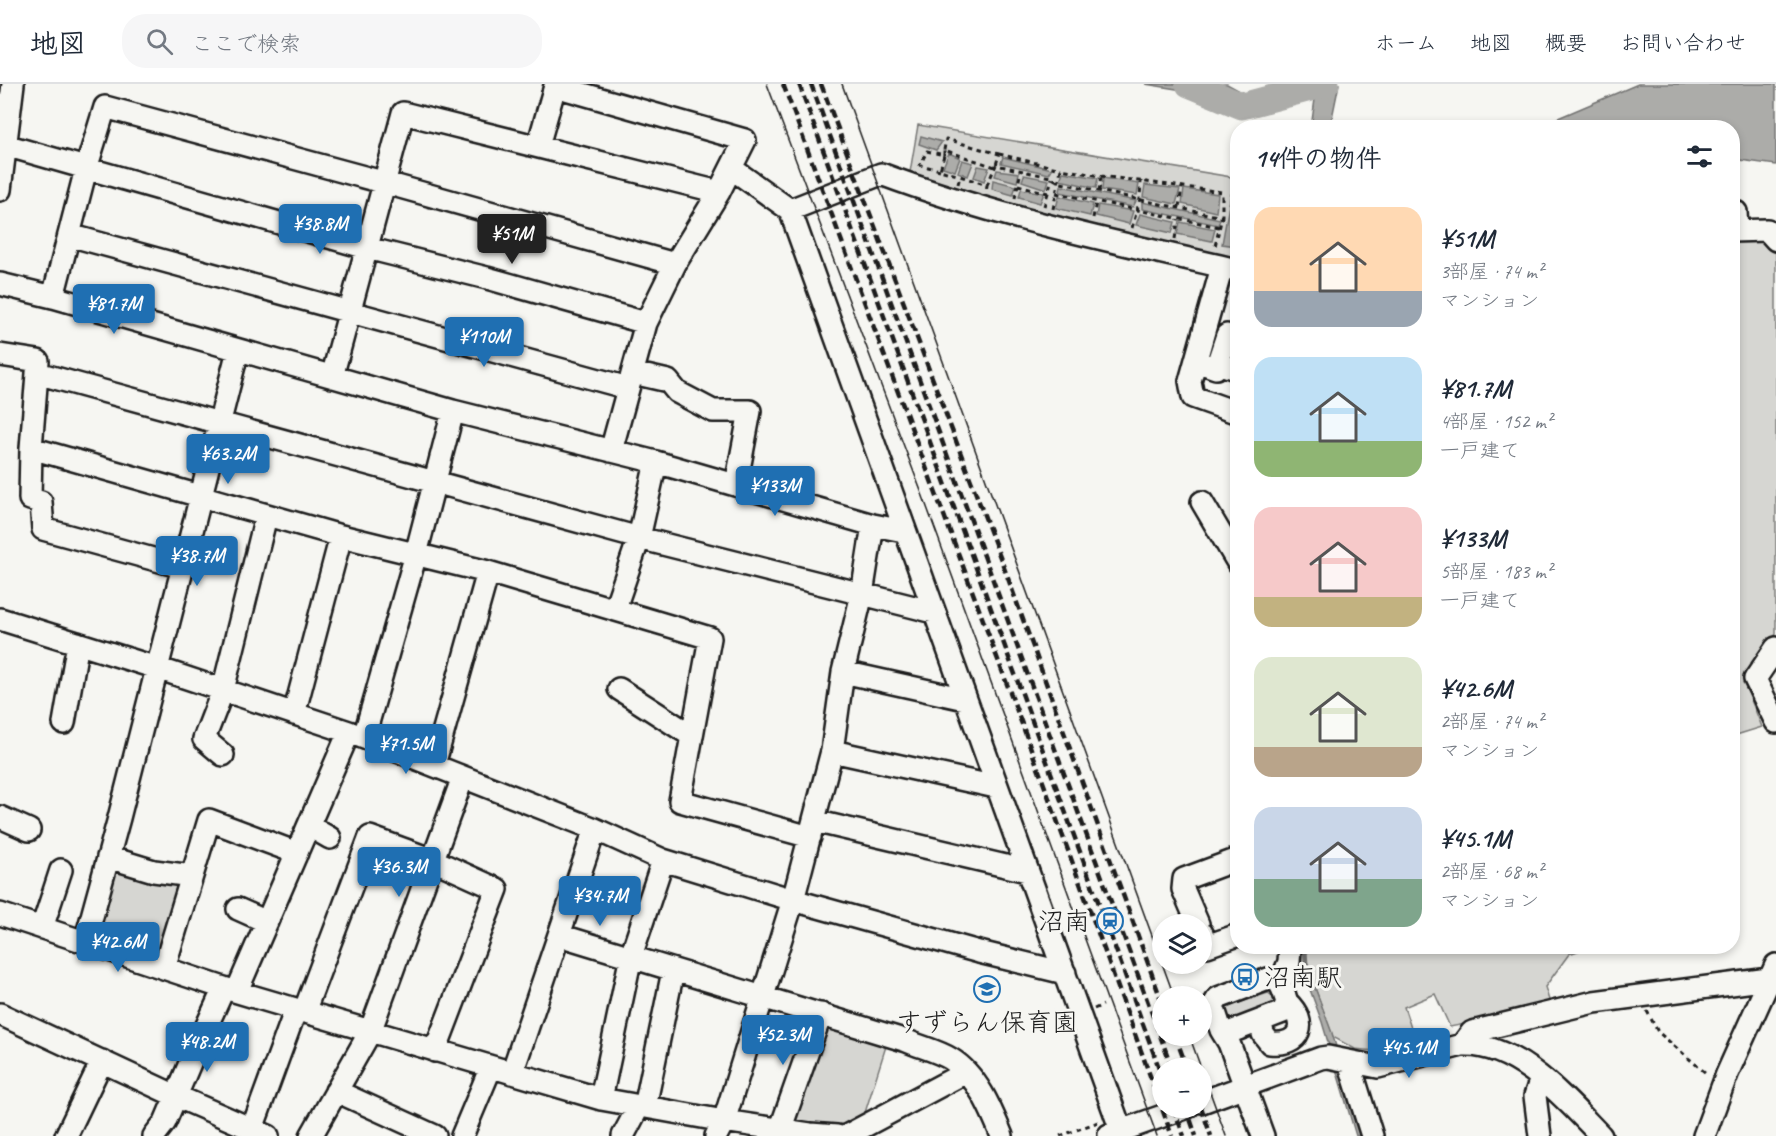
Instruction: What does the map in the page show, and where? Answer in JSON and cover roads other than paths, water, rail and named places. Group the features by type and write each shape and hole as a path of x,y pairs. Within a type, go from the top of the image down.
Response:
{"street":[{"path":"0,190 13,84"},
{"path":"538,146 555,86 745,140 718,192 675,264 646,323 610,451"},
{"path":"53,297 86,169 105,107 675,264"},
{"path":"332,376 386,183 403,113 718,192"},
{"path":"6,145 367,248 487,278 646,323"},
{"path":"731,168 790,210 1065,973 1113,1131 1154,1118"},
{"path":"790,210 881,174 953,200 1088,236 1225,262 1190,381 1193,397 1230,410"},
{"path":"1740,226 1767,230 1776,240"},
{"path":"69,235 350,311 630,380 668,381 677,392 713,411 750,411 736,485"},
{"path":"0,284 453,411 656,462 873,525 904,531"},
{"path":"1196,361 1221,370 1227,334"},
{"path":"85,942 238,350"},
{"path":"0,355 38,361 31,448 30,500 41,502 43,529 182,567"},
{"path":"37,373 639,538 934,612"},
{"path":"154,1136 165,1122 176,1096 267,922 309,826 357,735 416,554 453,411"},
{"path":"31,448 266,516 488,572 710,638 680,801 1027,871"},
{"path":"615,608 639,538 656,462"},
{"path":"1202,502 1230,549"},
{"path":"223,755 204,739 223,690 266,516"},
{"path":"720,1129 764,997 812,829 831,751 843,672 862,594 873,525"},
{"path":"294,714 341,536"},
{"path":"434,765 488,572"},
{"path":"0,619 357,735 595,828 663,860 793,900 979,952 1065,973"},
{"path":"64,723 78,643"},
{"path":"1776,648 1755,679 1776,722"},
{"path":"843,672 965,699"},
{"path":"620,689 692,736"},
{"path":"831,751 996,786"},
{"path":"311,1136 370,1032 463,777"},
{"path":"0,818 29,830"},
{"path":"164,968 209,820 297,853"},
{"path":"309,826 330,838"},
{"path":"512,1074 595,828"},
{"path":"0,1014 260,1133 300,1011 370,837 433,860 497,889 435,1051"},
{"path":"108,857 154,871 192,876"},
{"path":"601,1099 631,956 663,860"},
{"path":"1194,914 1183,889 1184,879 1230,862"},
{"path":"42,928 61,870"},
{"path":"238,909 267,922"},
{"path":"0,914 231,990 601,1099 642,1106 720,1129 837,1136"},
{"path":"559,935 907,1041 951,1059 978,1087 993,1113 1002,1136"},
{"path":"1212,944 1230,938"},
{"path":"1228,1034 1280,1014 1286,1007 1284,993 1290,954"},
{"path":"623,1136 642,1106 673,971"},
{"path":"1462,1045 1472,1032 1594,1002 1772,972"},
{"path":"1704,1136 1722,1087 1772,972"},
{"path":"1261,1021 1263,1034 1270,1043 1280,1044 1292,1041 1298,1035 1300,1027 1294,1008 1272,979 1218,998 1212,1006 1228,1034 1263,1136"},
{"path":"780,1133 821,1014"},
{"path":"1212,1098 1321,1058 1328,1057 1378,1067 1462,1045 1475,1044 1507,1055 1541,1078 1601,1136"},
{"path":"66,1136 102,1061"},
{"path":"1349,1062 1372,1136"},
{"path":"462,1136 491,1067"},
{"path":"846,1136 966,1072"},
{"path":"1540,1136 1535,1096 1541,1078"},
{"path":"336,1091 406,1130 435,1136"}],"waterway":[{"path":"1189,84 1242,106 1326,84"},
{"path":"1306,954 1314,986"}],"tram line":[{"path":"767,84 924,499 1157,1136"},
{"path":"842,84 1170,986"},
{"path":"1193,1046 1197,1058"},
{"path":"1212,1098 1226,1136"}],"railway":[{"path":"783,84 1026,735 1172,1136"},
{"path":"799,84 1155,1058"},
{"path":"811,84 1168,1058"},
{"path":"821,84 1009,581 1156,986"},
{"path":"1179,1046 1183,1058"},
{"path":"1177,1118 1184,1136"},
{"path":"1190,1118 1196,1136"},
{"path":"1205,1118 1211,1136"}],"place":[{"name":"沼南","path":"1110,921"},
{"name":"沼南駅","path":"1245,977"},
{"name":"すずらん保育園","path":"987,989"}]}
